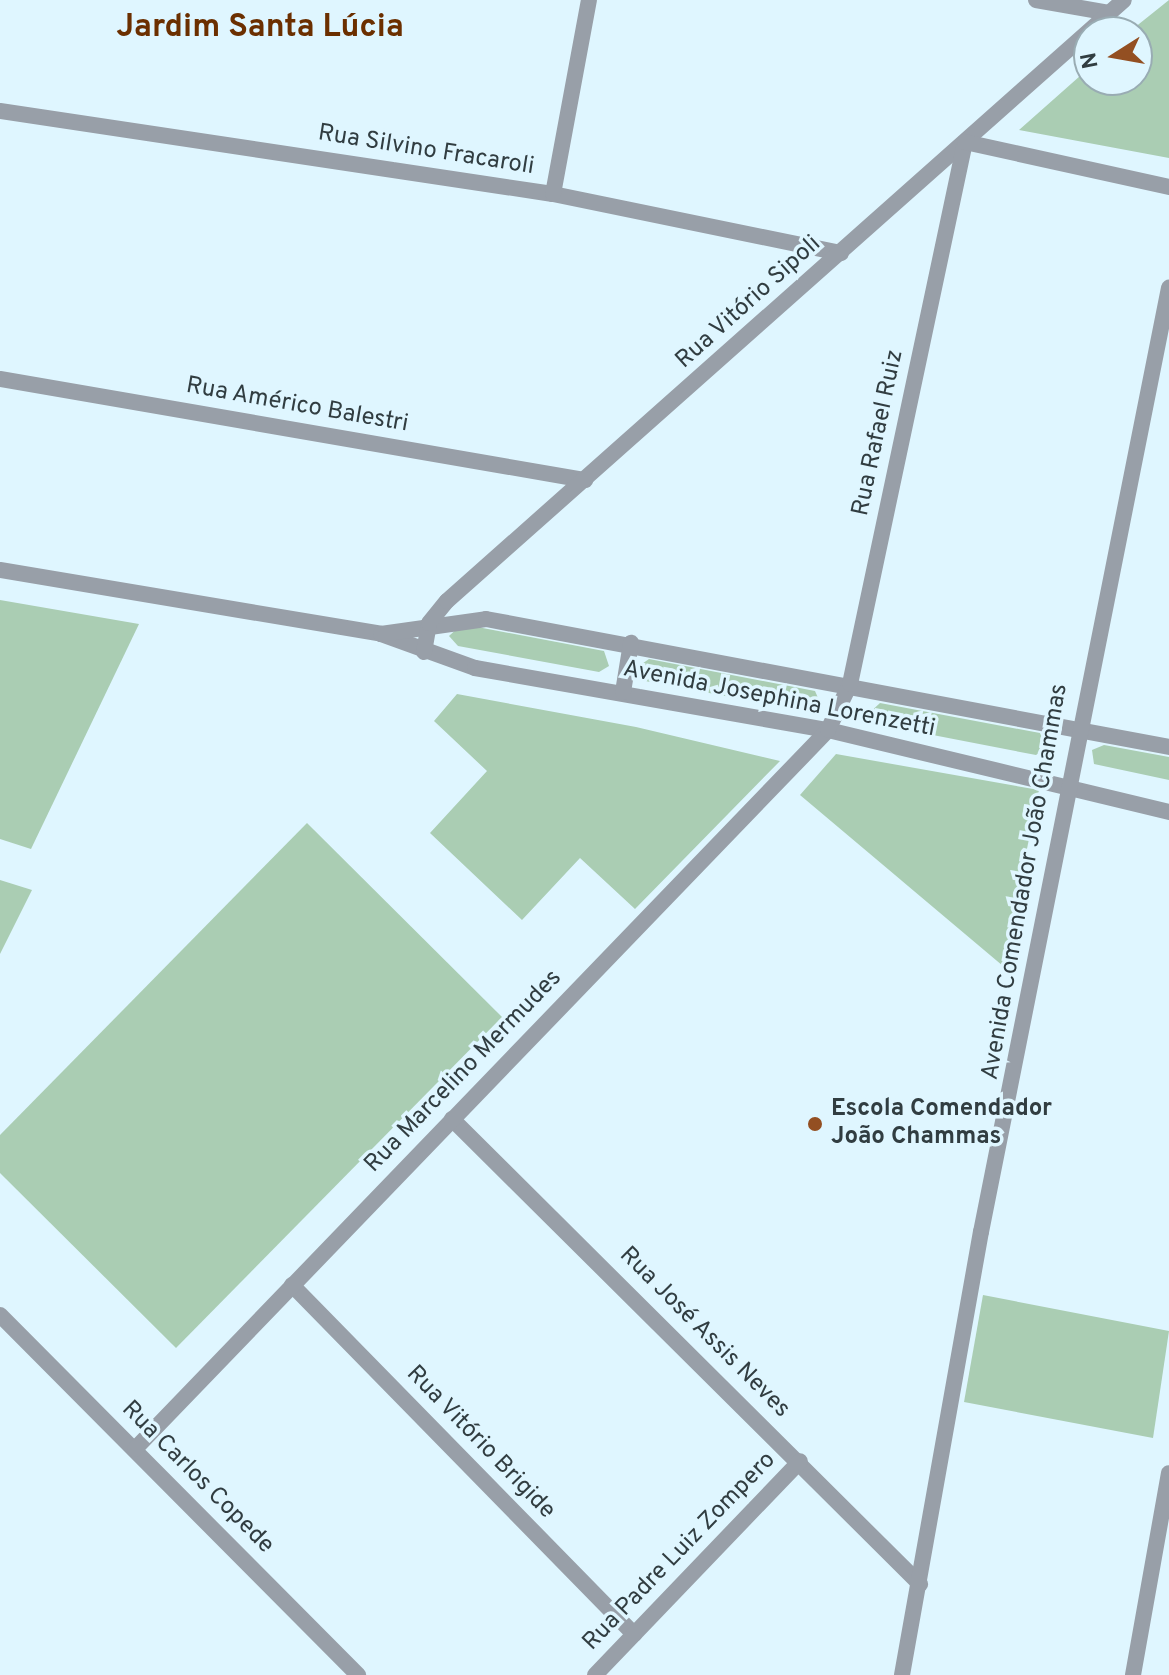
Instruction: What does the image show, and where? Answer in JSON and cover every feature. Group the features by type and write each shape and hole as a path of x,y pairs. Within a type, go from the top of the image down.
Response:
{"street":[{"path":"553,194 589,0"},
{"path":"1036,0 1109,13"},
{"name":"Rua Vitório Sipoli","path":"429,623 1124,0"},
{"name":"Rua Silvino Fracaroli","path":"0,111 553,194 841,253"},
{"path":"965,142 1169,187"},
{"name":"Rua Rafael Ruiz","path":"828,730 850,684 965,142"},
{"name":"Avenida Comendador João Chammas","path":"902,1675 1070,787 1077,731 1169,288"},
{"name":"Rua Américo Balestri","path":"0,379 585,480"},
{"name":"Avenida Josephina Lorenzetti","path":"0,570 381,634 475,668 828,730 1169,812"},
{"name":"Avenida Josephina Lorenzetti","path":"381,634 429,623 486,619 850,684 1169,747"},
{"path":"424,652 429,623"},
{"path":"623,692 631,643"},
{"name":"Rua Marcelino Mermudes","path":"135,1449 828,730"},
{"name":"Rua José Assis Neves","path":"452,1119 800,1461 920,1584"},
{"name":"Rua Vitório Brigide","path":"292,1285 634,1634"},
{"name":"Rua Carlos Copede","path":"0,1315 358,1675"},
{"name":"Rua Padre Luiz Zompero","path":"595,1675 800,1461"},
{"path":"1133,1675 1169,1473"}],"green space":[{"path":"1169,0 1169,158 1019,130 1073,82 1073,96 1153,96 1153,16 1149,16"},
{"path":"0,600 139,624 31,849 0,839"},
{"path":"462,624 604,651 609,666 599,672 458,646 449,636"},
{"path":"649,659 815,691 822,707 811,712 645,681 639,666"},
{"path":"457,694 636,727 780,761 635,909 580,858 522,920 430,833 487,771 434,721"},
{"path":"880,703 1040,733 1046,748 1036,755 876,724 867,715"},
{"path":"1104,745 1169,757 1169,780 1094,764 1092,750"},
{"path":"836,754 1039,790 1003,966 800,795"},
{"path":"307,823 502,1017 176,1348 0,1173 0,1135"},
{"path":"0,880 32,890 0,954"},
{"path":"983,1295 1169,1331 1153,1438 964,1402"}],"place":[{"name":"Escola Comendador João Chammas","path":"815,1124"}],"district":[{"name":"Jardim Santa Lúcia","path":"260,28"}]}
